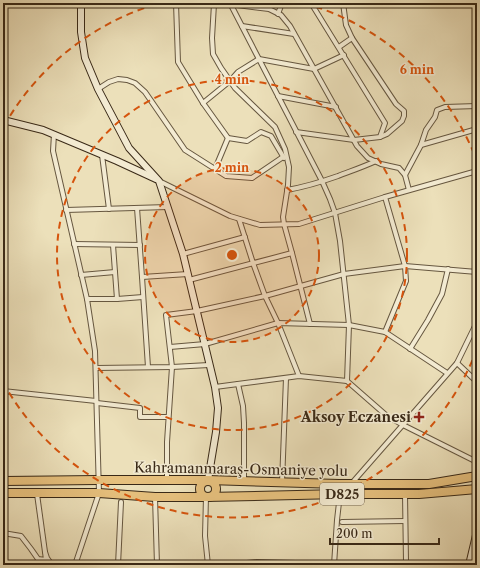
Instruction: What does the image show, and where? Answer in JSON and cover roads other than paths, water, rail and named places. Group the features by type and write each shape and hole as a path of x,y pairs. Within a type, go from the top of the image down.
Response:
{"highway":[{"name":"Kahramanmaraş-Osmaniye yolu","path":"3,481 167,480 282,483 428,484 477,476"},
{"path":"207,497 202,494 200,489 203,482 209,481"},
{"name":"Kahramanmaraş-Osmaniye yolu","path":"3,493 99,493 155,497 207,497 418,494 477,489"}],"street":[{"path":"81,3 81,32 85,58 98,89 129,148 159,181 184,254 215,387 218,408 209,481"},
{"path":"151,3 152,5 176,3 231,5 269,9 280,15 290,26 357,146 368,158 380,164 399,168 405,175 409,190"},
{"path":"176,3 178,62 203,103 228,138 247,141 261,132 271,136 289,167"},
{"path":"278,14 282,3"},
{"path":"311,3 385,123 380,137"},
{"path":"296,132 354,140 380,137 387,134 402,121 404,116 404,111 396,104 352,38 346,25 343,3"},
{"path":"214,4 212,38 213,54 235,88 275,127 285,149 289,167 283,217 310,324"},
{"path":"231,5 322,181 335,213 340,241 349,325 347,381"},
{"path":"242,26 294,34"},
{"path":"339,47 352,38"},
{"path":"203,103 230,81 238,72 259,59 314,69 344,55"},
{"path":"98,89 109,82 118,79 135,83 145,92 185,150 226,176 252,178 283,157"},
{"path":"278,96 336,107"},
{"path":"405,175 421,145 426,130 435,117 437,110 445,107 477,106"},
{"path":"3,120 54,134 159,181 230,216 260,225 299,224 385,197 477,171"},
{"path":"421,145 477,129"},
{"path":"54,134 53,151 87,299 96,351 99,493 74,565"},
{"path":"215,169 228,138"},
{"path":"102,155 109,209"},
{"path":"287,190 322,181 365,167 376,161"},
{"path":"385,197 405,266 406,281 385,332"},
{"path":"66,210 168,207"},
{"path":"137,208 148,367"},
{"path":"239,218 265,296 278,323 299,376"},
{"path":"184,254 245,237"},
{"path":"74,244 140,245"},
{"path":"113,245 117,299"},
{"path":"142,277 189,277 292,253"},
{"path":"167,480 168,417 172,367 166,315 197,311 265,296 344,274 405,266 477,272"},
{"path":"410,348 428,320 442,294 448,269"},
{"path":"81,275 115,272"},
{"path":"87,299 143,297"},
{"path":"352,483 456,363 477,322"},
{"path":"170,347 205,344 278,323 349,325 385,332 447,373"},
{"path":"456,363 477,382"},
{"path":"96,368 209,365"},
{"path":"215,387 299,376 347,381 387,416 473,460 477,460"},
{"path":"282,483 286,378"},
{"path":"238,384 243,406 244,482"},
{"path":"3,391 140,408 140,417 168,417"},
{"path":"3,533 21,536 38,559 46,560 37,494"},
{"path":"228,565 257,562 334,564 340,494"},
{"path":"405,494 406,561"},
{"path":"155,497 157,565"},
{"path":"207,497 205,536 208,565"},
{"path":"118,565 121,502"},
{"path":"342,522 405,521"},
{"path":"469,565 474,558 477,531"},
{"path":"45,552 52,565"}],"place":[{"name":"Aksoy Eczanesi","path":"419,417"}]}
